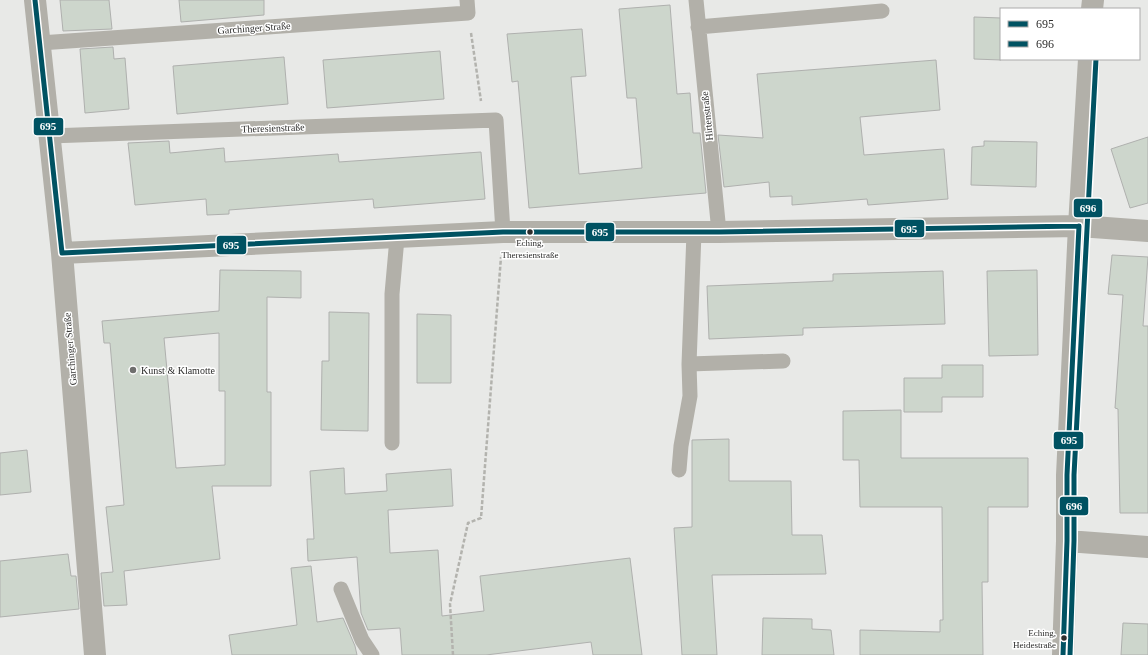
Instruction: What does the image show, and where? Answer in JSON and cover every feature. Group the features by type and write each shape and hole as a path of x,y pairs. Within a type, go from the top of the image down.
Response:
{"street":[{"name":"Garchinger Straße","path":"35,0 62,253 95,655"},
{"path":"1063,655 1067,541 1067,475 1089,60"},
{"path":"62,253 503,232 694,233 1079,226 1148,231"},
{"path":"1067,541 1148,548"}],"lane":[{"name":"Hirtenstraße","path":"696,0 719,232"},
{"name":"Garchinger Straße","path":"40,43 467,7"},
{"path":"698,27 882,11"},
{"path":"496,120 503,232"},
{"name":"Theresienstraße","path":"50,136 496,120"},
{"path":"679,470 681,446 690,396 689,364 694,233"},
{"path":"392,443 392,294 397,238"},
{"path":"689,364 783,361"},
{"path":"340,589 362,640 372,655"}],"path":[{"path":"467,7 481,103 486,112 496,120"},
{"path":"453,655 450,604 468,523 481,518 503,232"}],"building":[{"path":"60,0 109,0 112,29 63,31"},
{"path":"179,0 264,0 264,15 181,22"},
{"path":"670,5 677,94 690,93 693,133 700,133 706,193 529,208 518,81 512,82 507,34 582,29 586,76 571,77 579,174 642,168 636,98 627,98 619,9"},
{"path":"974,17 1000,18 1000,60 974,59"},
{"path":"113,47 114,59 125,58 129,109 85,113 80,49"},
{"path":"440,51 444,99 327,108 323,60"},
{"path":"284,57 288,104 177,114 173,66"},
{"path":"936,60 940,110 860,117 864,155 944,149 948,199 868,205 867,199 792,205 792,196 770,197 769,182 724,187 718,135 763,138 757,74"},
{"path":"1148,137 1148,203 1130,208 1111,149"},
{"path":"169,141 170,153 224,148 225,162 338,154 339,162 481,152 485,199 374,208 373,199 229,210 229,214 207,215 206,199 135,205 128,143"},
{"path":"984,141 1037,142 1036,187 971,185 972,147 984,146"},
{"path":"1112,255 1148,257 1143,326 1148,326 1148,513 1120,513 1118,409 1115,408 1123,295 1108,294"},
{"path":"220,270 301,271 301,298 267,297 267,392 271,392 271,486 212,486 220,559 124,571 127,605 104,606 101,573 113,572 106,507 124,505 110,343 104,343 102,321 219,311","holes":["219,333 219,391 225,391 225,465 176,468 164,338"]},
{"path":"1037,270 1038,355 989,356 987,271"},
{"path":"943,271 945,324 803,328 803,335 709,339 707,286 833,281 833,274"},
{"path":"329,312 369,313 368,431 321,430 322,361 329,361"},
{"path":"417,314 451,315 451,383 417,383"},
{"path":"942,365 983,365 983,397 942,397 942,412 904,412 904,378 942,378"},
{"path":"901,410 901,458 1028,458 1028,507 988,507 988,582 982,582 983,655 860,655 860,630 940,632 940,620 943,620 942,507 860,507 859,460 843,460 843,411"},
{"path":"729,439 729,481 791,481 792,535 822,535 826,574 712,575 717,655 682,655 674,528 692,527 692,440"},
{"path":"27,450 31,492 0,495 0,453"},
{"path":"344,468 345,494 387,491 386,474 451,469 453,506 388,510 390,553 438,550 442,616 484,611 480,576 630,558 642,655 593,655 591,642 486,655 402,655 400,628 368,630 361,613 357,557 308,561 307,539 314,539 310,471"},
{"path":"68,554 71,576 76,576 79,609 0,617 0,561"},
{"path":"311,566 317,622 343,618 355,646 357,655 232,655 229,635 297,625 291,568"},
{"path":"763,618 812,619 812,629 831,630 834,655 762,655"},
{"path":"1123,623 1148,624 1148,655 1121,655"}],"transit line":[{"name":"695","path":"35,0 62,253"},
{"name":"696","path":"1070,655 1074,541 1074,475 1096,60"},
{"name":"695","path":"62,253 503,232 719,232 1079,226"},
{"name":"695","path":"1063,655 1067,541 1067,475 1079,226"}],"place":[{"name":"Eching, Theresienstraße","path":"530,232"},
{"name":"Kunst & Klamotte","path":"133,370"},
{"name":"Eching, Heidestraße","path":"1064,638"}]}
